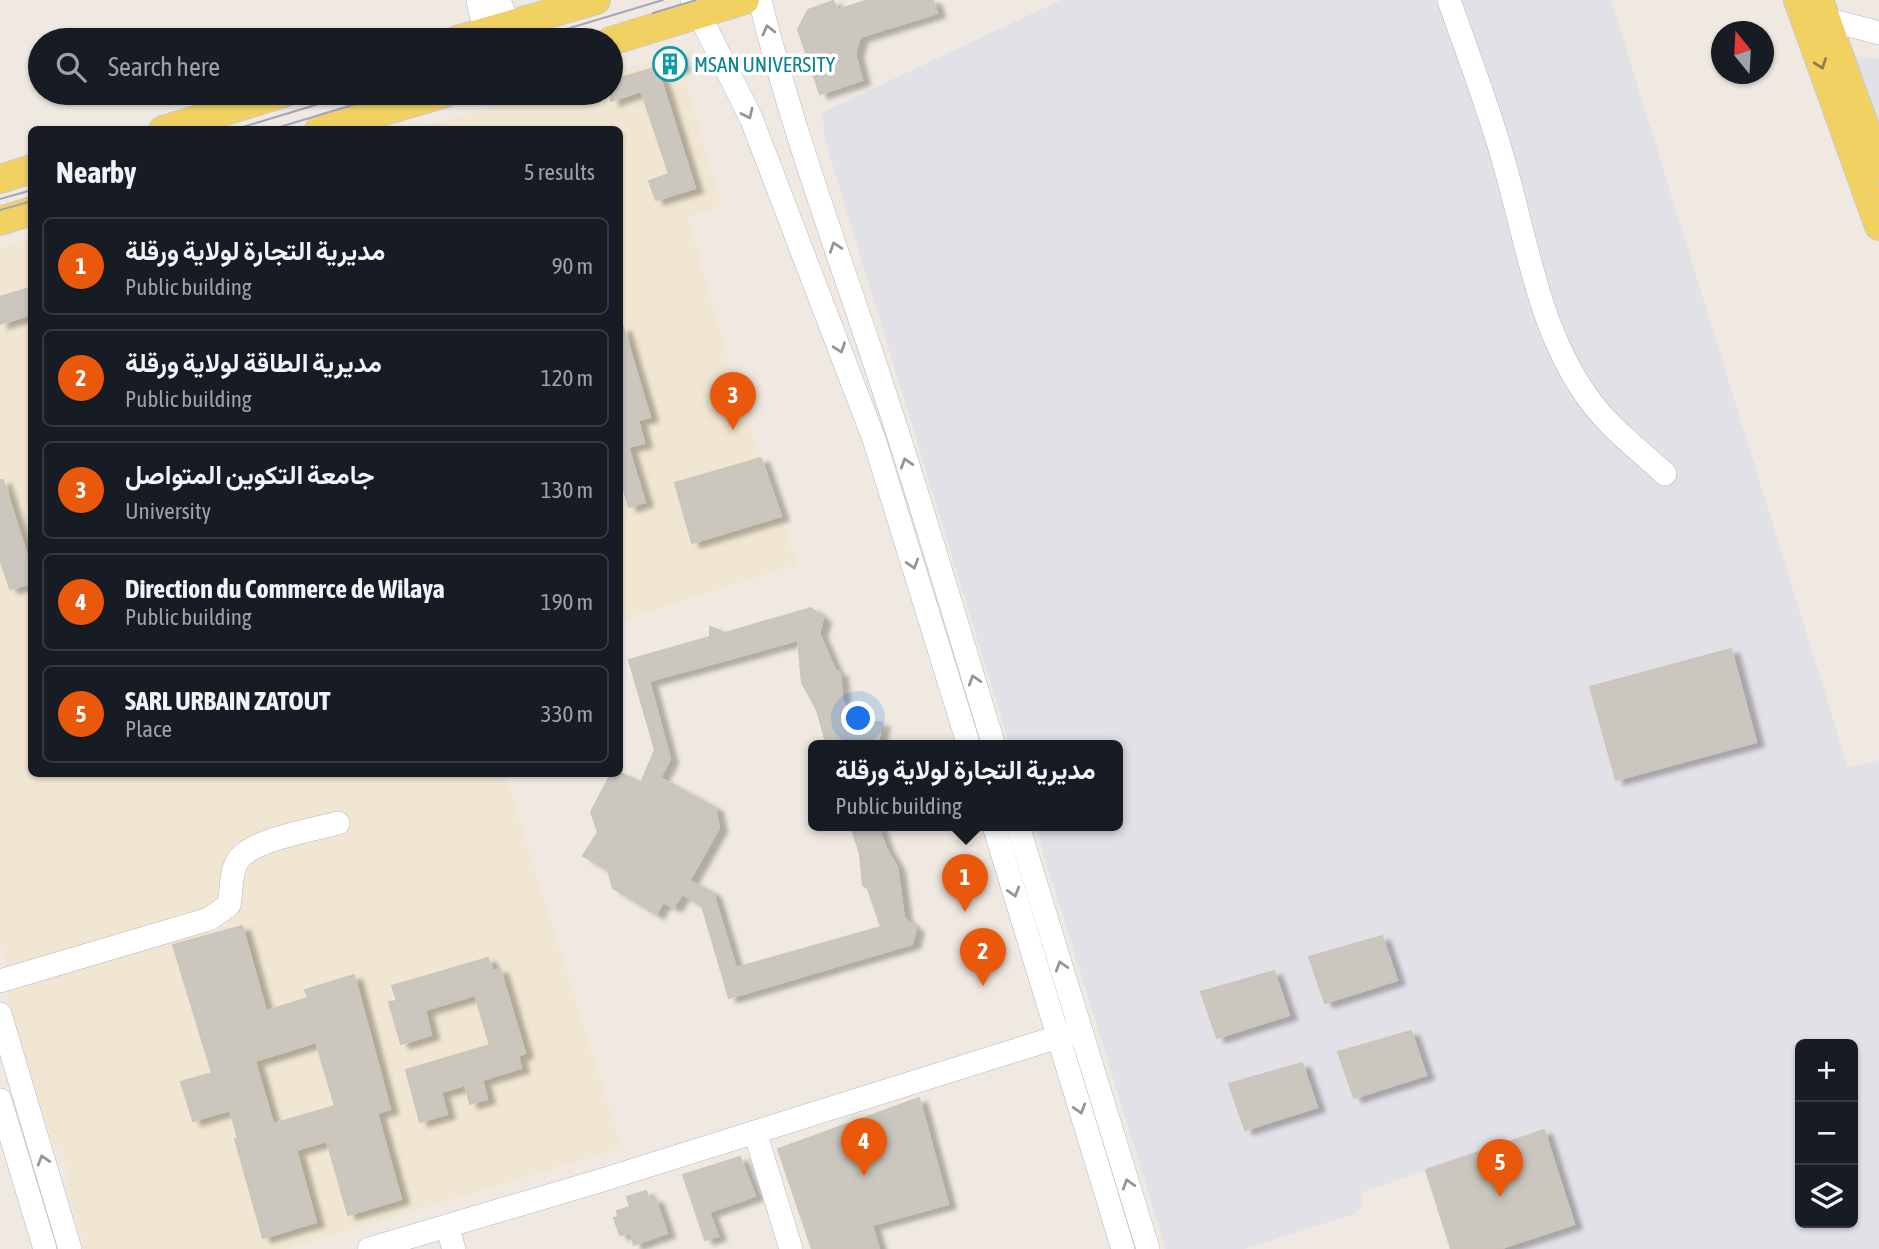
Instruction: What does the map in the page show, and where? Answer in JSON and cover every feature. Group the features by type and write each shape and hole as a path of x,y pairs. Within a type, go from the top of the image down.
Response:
{"main road":[{"path":"473,28 494,12 596,0"},
{"path":"623,36 695,7 745,0"},
{"path":"1798,0 1879,226"},
{"path":"1822,10 1879,166"},
{"path":"176,126 245,105"},
{"path":"333,126 404,105"},
{"path":"0,179 28,170"},
{"path":"0,221 28,212"}],"street":[{"path":"760,0 773,53 992,740"},
{"path":"1449,0 1504,162 1542,303 1567,364 1586,397 1612,426 1665,474"},
{"path":"695,7 751,118 874,439 967,740"},
{"path":"1822,10 1879,33"},
{"path":"895,506 917,499"},
{"path":"942,658 965,651"},
{"path":"0,981 222,913 229,905 238,859 250,848 338,823"},
{"path":"996,831 1123,1249"},
{"path":"1020,831 1148,1249"},
{"path":"0,1014 70,1249"},
{"path":"369,1249 1080,1030"},
{"path":"23,1091 0,1099 45,1249"},
{"path":"755,1132 791,1249"},
{"path":"30,1199 53,1192"},
{"path":"447,1226 454,1249"}],"shaded area":[{"path":"1061,0 1611,0 1848,768 1879,760 1879,1249 1499,1249 1543,1131 1360,1193 1362,1204 1354,1214 1244,1249 1166,1249 1037,831 1123,831 1123,740 1008,740 824,137 823,112"},
{"path":"1854,56 1879,59 1879,123"},
{"path":"658,60 663,73 682,67 721,205 688,218 734,380 797,564 623,620 623,126 425,126 500,105 623,105 623,70"},
{"path":"28,239 28,777 506,777 622,1148 286,1249 85,1249 66,1185 71,1183 60,1148 55,1149 6,996 12,983 0,944 0,248"}],"building":[{"path":"868,0 933,0 937,13 860,37 855,53 862,80 820,94 798,29 808,10 833,1 838,10"},
{"name":"MSAN UNIVERSITY","path":"678,53 682,67 662,73 658,60"},
{"path":"657,67 695,188 656,200 649,181 669,174 641,91 623,97 623,77"},
{"path":"28,288 28,315 0,324 0,297"},
{"path":"623,327 650,417 638,420 644,443 628,447 645,502 629,507 623,487"},
{"path":"761,458 781,516 692,543 675,483"},
{"path":"0,480 3,480 28,558 28,584 10,589 0,559"},
{"path":"811,608 823,618 819,633 835,670 840,673 842,699 850,722 866,731 872,721 882,723 878,740 825,740 817,710 802,683 798,640 649,681 670,759 660,778 715,808 719,828 689,881 713,893 736,968 881,927 868,889 863,885 860,854 853,831 880,831 897,867 904,918 916,928 912,944 729,998 702,906 682,894 674,907 663,902 656,914 613,888 608,870 583,856 598,832 591,812 609,777 623,777 623,774 641,783 655,750 629,660 710,637 710,627 725,633"},
{"path":"1731,649 1756,742 1616,780 1590,687"},
{"path":"242,926 266,1011 308,998 305,990 354,975 390,1109 377,1113 401,1199 348,1215 327,1141 296,1150 316,1222 263,1238 235,1139 238,1138 230,1110 193,1121 181,1082 212,1073 173,945","holes":["316,1042 335,1106 273,1124 255,1061"]},
{"path":"1382,936 1397,980 1325,1003 1309,957"},
{"path":"488,958 493,971 500,969 525,1053 518,1056 521,1068 482,1080 487,1099 470,1104 465,1085 441,1092 447,1114 420,1122 406,1070 490,1045 475,995 425,1010 431,1035 401,1044 389,1002 397,1001 392,986"},
{"path":"1274,971 1289,1015 1217,1038 1201,992"},
{"path":"1411,1031 1426,1075 1354,1098 1338,1052"},
{"path":"1302,1063 1317,1107 1245,1130 1229,1084"},
{"path":"919,1098 948,1204 872,1225 879,1249 812,1249 778,1149"},
{"path":"1544,1130 1574,1224 1499,1249 1451,1249 1426,1170"},
{"path":"740,1157 755,1196 709,1212 718,1236 705,1240 683,1175"},
{"path":"646,1191 649,1200 655,1198 667,1233 634,1245 631,1233 620,1235 614,1218 618,1217 617,1211 630,1207 627,1197"}],"tram line":[{"path":"570,28 663,0"},
{"path":"653,13 696,0"},
{"path":"246,126 315,105"},
{"path":"283,126 352,105"},
{"path":"0,199 28,191"},
{"path":"0,210 28,202"}],"place":[{"name":"MSAN UNIVERSITY","path":"670,64"},
{"name":"جامعة التكوين المتواصل","path":"733,430"},
{"name":"مديرية التجارة لولاية ورقلة","path":"965,912"},
{"name":"مديرية الطاقة لولاية ورقلة","path":"983,986"},
{"name":"Direction du Commerce de Wilaya","path":"864,1176"},
{"name":"SARL URBAIN ZATOUT","path":"1500,1197"}]}
